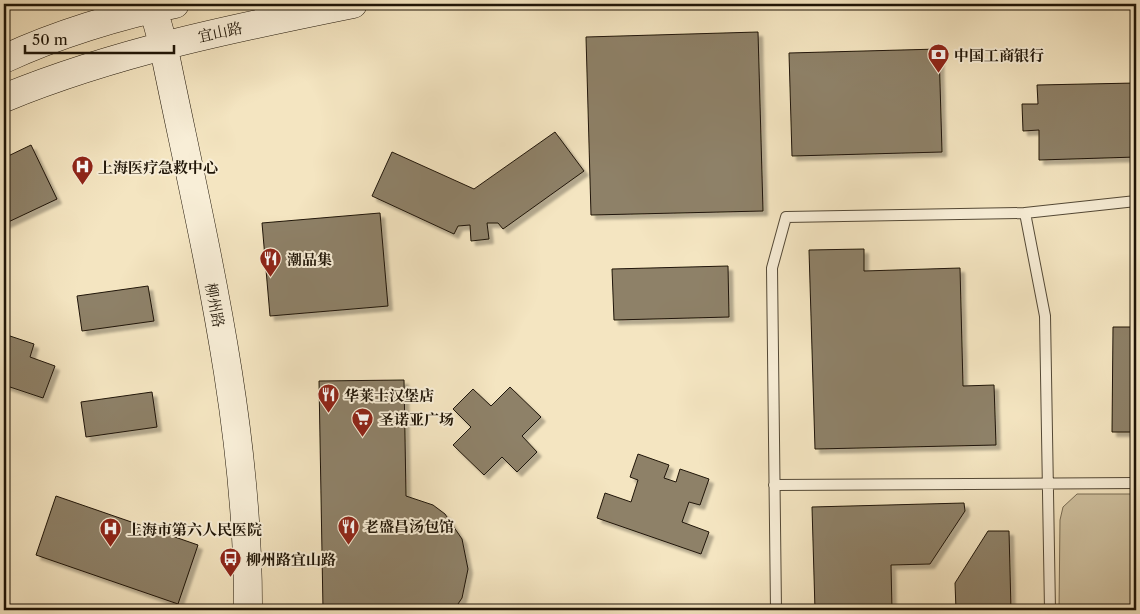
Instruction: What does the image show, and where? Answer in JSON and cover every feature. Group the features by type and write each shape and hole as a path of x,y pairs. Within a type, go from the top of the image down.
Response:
{"street":[{"name":"宜山路","path":"4,98 92,66 163,44 353,4"},
{"name":"柳州路","path":"160,5 163,44 231,389 241,464 248,610"},
{"path":"4,60 32,46 160,5"}],"lane":[{"path":"776,610 772,268 786,217 1024,213 1136,202"},
{"path":"1024,213 1045,316 1050,610"},
{"path":"774,485 1136,483"}],"shaded area":[{"path":"1077,494 1136,494 1136,610 1059,610 1060,520 1063,507"}],"building":[{"path":"758,32 763,211 591,215 586,37"},
{"path":"939,49 942,152 792,156 789,53"},
{"path":"1136,83 1136,157 1039,160 1039,130 1023,131 1022,104 1038,104 1037,85"},
{"path":"555,132 584,171 503,229 498,223 487,223 489,239 471,241 470,225 458,226 454,234 372,196 392,152 474,189"},
{"path":"31,145 57,199 4,224 4,158"},
{"path":"380,213 388,306 270,316 262,223"},
{"path":"864,249 864,271 960,268 963,386 994,385 996,445 815,449 809,250"},
{"path":"728,266 729,317 614,320 612,269"},
{"path":"148,286 154,321 82,331 77,296"},
{"path":"1113,327 1136,327 1136,432 1112,432"},
{"path":"4,334 34,344 30,357 55,366 43,398 4,385"},
{"name":"圣诺亚广场","path":"404,380 406,496 433,505 445,514 462,539 468,569 462,598 454,610 323,610 319,381"},
{"path":"510,387 541,417 522,436 537,452 517,472 502,457 484,475 453,445 471,427 453,409 473,389 491,406"},
{"path":"152,392 157,427 86,437 81,402"},
{"path":"638,454 669,465 664,478 676,482 680,469 709,479 700,505 689,502 682,522 709,532 701,554 597,518 605,493 631,502 638,480 630,477"},
{"path":"56,496 198,545 178,604 36,555"},
{"path":"964,503 965,511 930,564 891,565 892,610 815,610 812,507"},
{"path":"988,531 1009,531 1011,610 956,610 955,583"}],"place":[{"name":"中国工商银行","path":"938,74"},
{"name":"上海医疗急救中心","path":"82,186"},
{"name":"潮品集","path":"271,278"},
{"name":"华莱士汉堡店","path":"328,414"},
{"name":"圣诺亚广场","path":"363,438"},
{"name":"老盛昌汤包馆","path":"348,545"},
{"name":"上海市第六人民医院","path":"111,548"},
{"name":"柳州路宜山路","path":"230,578"}]}
